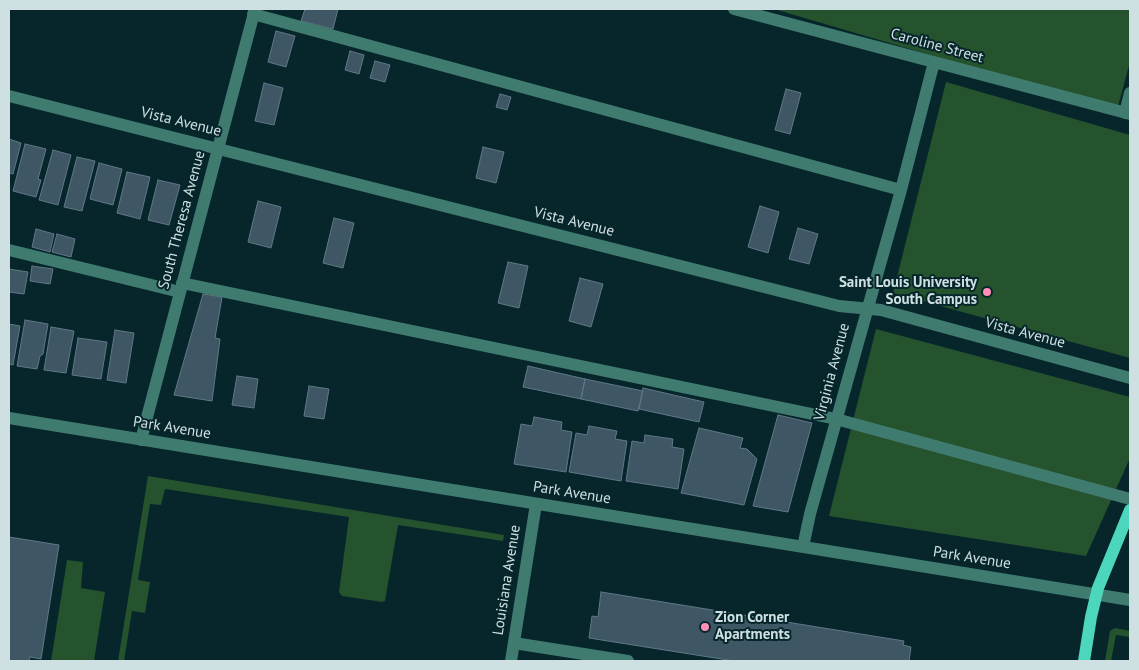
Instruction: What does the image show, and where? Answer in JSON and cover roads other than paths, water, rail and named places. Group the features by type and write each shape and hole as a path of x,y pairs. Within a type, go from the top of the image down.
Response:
{"main road":[{"path":"1084,661 1096,595 1130,510"}],"street":[{"name":"Caroline Street","path":"734,9 1128,113"},
{"name":"South Theresa Avenue","path":"141,440 254,12"},
{"path":"254,12 901,190"},
{"name":"Virginia Avenue","path":"803,547 836,419 901,190 934,62"},
{"path":"1128,113 1130,93"},
{"name":"Vista Avenue","path":"9,96 829,304 866,310 881,310 1130,378"},
{"path":"9,250 181,288 836,419 1130,499"},
{"name":"Park Avenue","path":"9,418 1130,600"},
{"name":"Louisiana Avenue","path":"511,661 536,504"},
{"path":"514,643 628,661"}],"place":[{"name":"Saint Louis University South Campus","path":"987,292"},
{"name":"Zion Corner Apartments","path":"705,627"}]}
